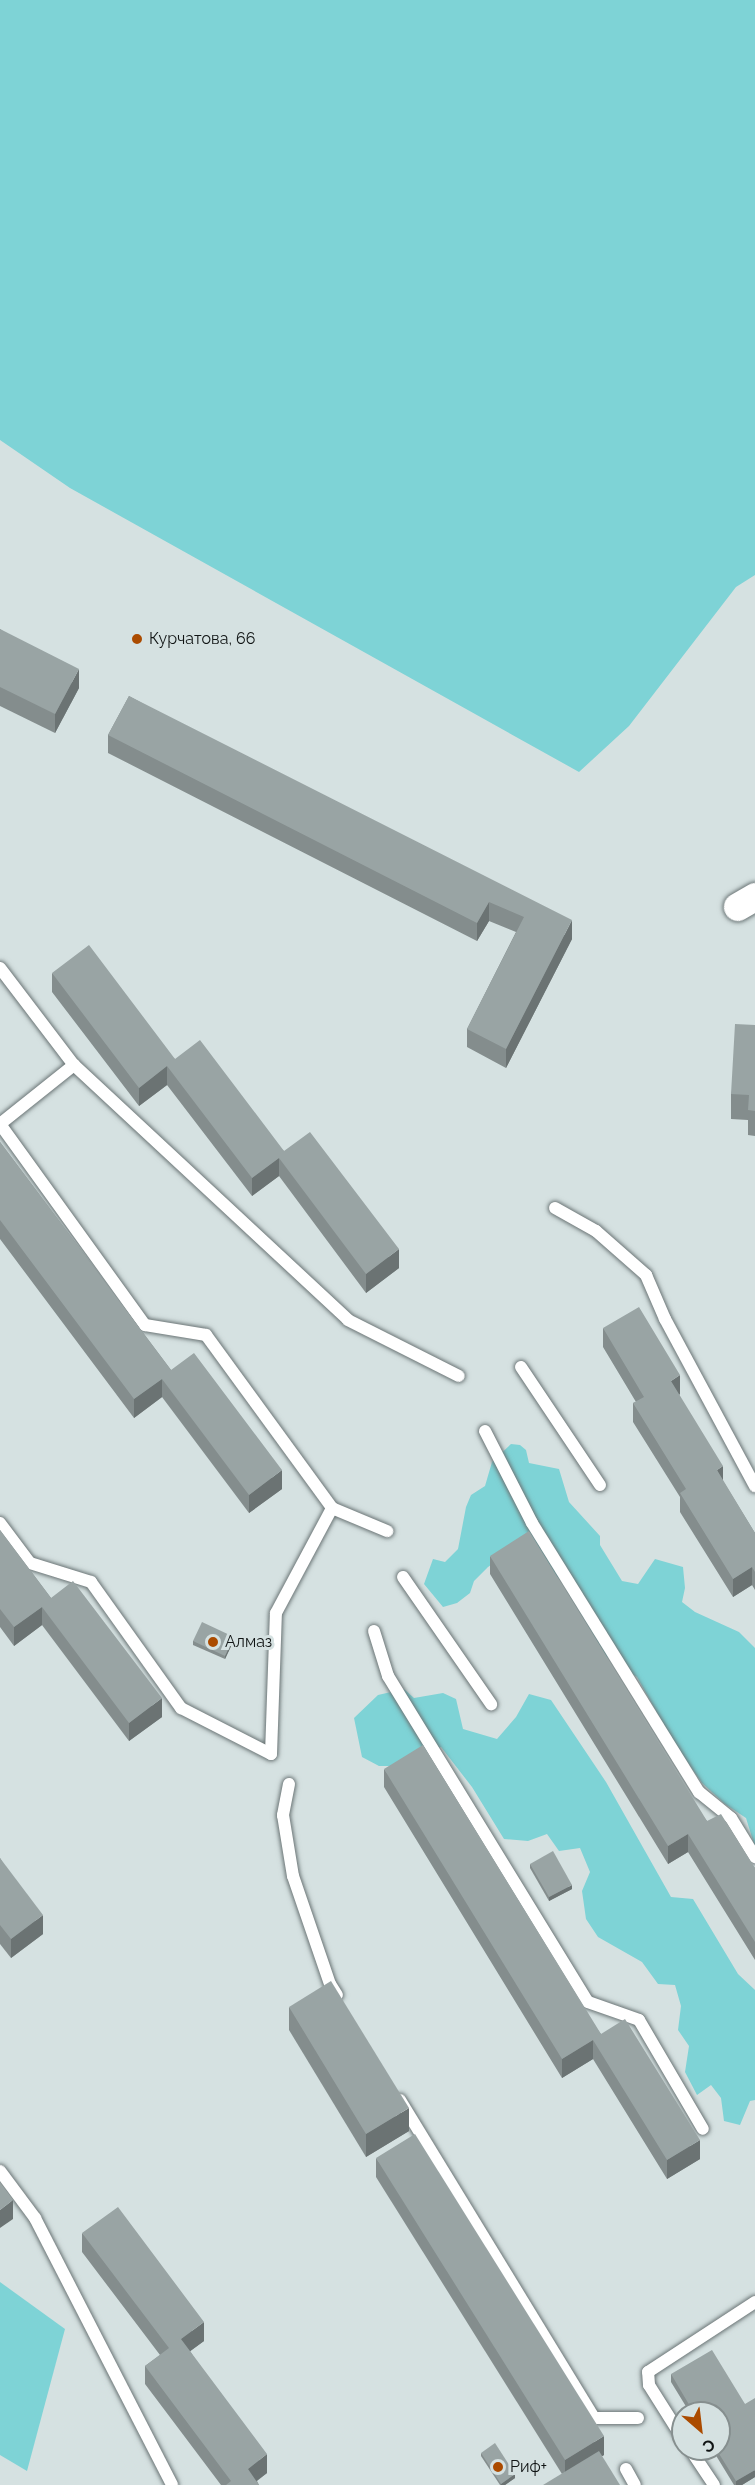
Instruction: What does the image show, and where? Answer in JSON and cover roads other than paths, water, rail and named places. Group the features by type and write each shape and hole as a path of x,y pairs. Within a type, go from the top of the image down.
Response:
{"lane":[{"path":"0,968 74,1065 348,1320 459,1376"},
{"path":"74,1065 0,1124 145,1324 206,1335 332,1508 387,1531"},
{"path":"555,1208 596,1231 646,1275 665,1319 755,1486"},
{"path":"521,1367 600,1485"},
{"path":"485,1431 532,1523 699,1792 731,1818 755,1857"},
{"path":"0,1523 30,1563 91,1582 182,1708 271,1754 276,1613 332,1508"},
{"path":"404,1577 491,1704"},
{"path":"374,1631 387,1676 588,2002 639,2020 703,2128"},
{"path":"289,1784 283,1815 293,1876 330,1984 342,2004"},
{"path":"392,2086 594,2418 638,2418"},
{"path":"0,2170 35,2218 172,2485"},
{"path":"671,2420 649,2385 648,2372 755,2302"},
{"path":"698,2461 714,2485"},
{"path":"626,2469 635,2485"}],"place":[{"name":"Курчатова, 66","path":"137,639"},
{"name":"Алмаз","path":"213,1642"},
{"name":"Риф+","path":"498,2467"}]}
